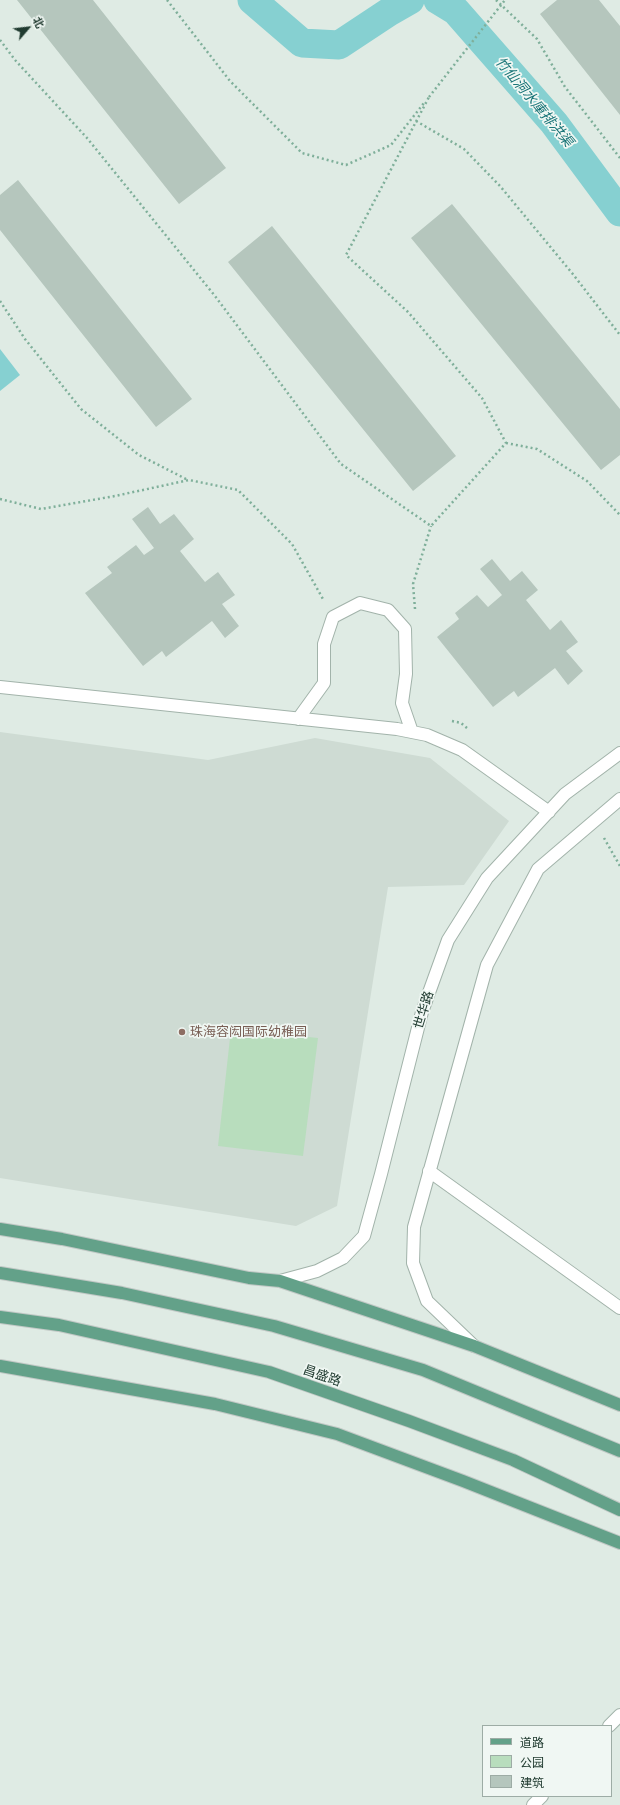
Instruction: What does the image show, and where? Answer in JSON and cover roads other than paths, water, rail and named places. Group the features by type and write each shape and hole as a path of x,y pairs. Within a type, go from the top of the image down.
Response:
{"main road":[{"path":"0,1229 62,1239 249,1278 280,1281 474,1346 620,1405"},
{"path":"0,1273 122,1293 281,1329 423,1370 620,1451"},
{"name":"昌盛路","path":"0,1317 59,1325 269,1372 409,1421 513,1460 620,1510"},
{"path":"0,1366 216,1404 337,1434 463,1481 620,1544"}],"street":[{"path":"298,719 324,683 324,644 333,617 360,603 388,610 405,629 406,674 402,703 412,732"},
{"path":"0,687 397,729 427,735 462,750 549,812"},
{"name":"世华路","path":"280,1281 317,1271 343,1258 364,1236 422,1012 448,940 487,878 565,794 620,753"},
{"path":"474,1346 427,1300 413,1263 414,1227 487,965 538,869 620,799"},
{"path":"430,1171 620,1308"},
{"path":"610,1725 620,1714"},
{"path":"533,1805 541,1797"}],"water":[{"path":"0,349 20,375 0,391"}],"waterway":[{"name":"竹仙洞水庫排洪渠","path":"252,0 302,43 339,45 410,0"},
{"name":"竹仙洞水庫排洪渠","path":"438,0 456,11 554,123 620,212"}],"place":[{"name":"珠海容闳国际幼稚园","path":"182,1032"}]}
